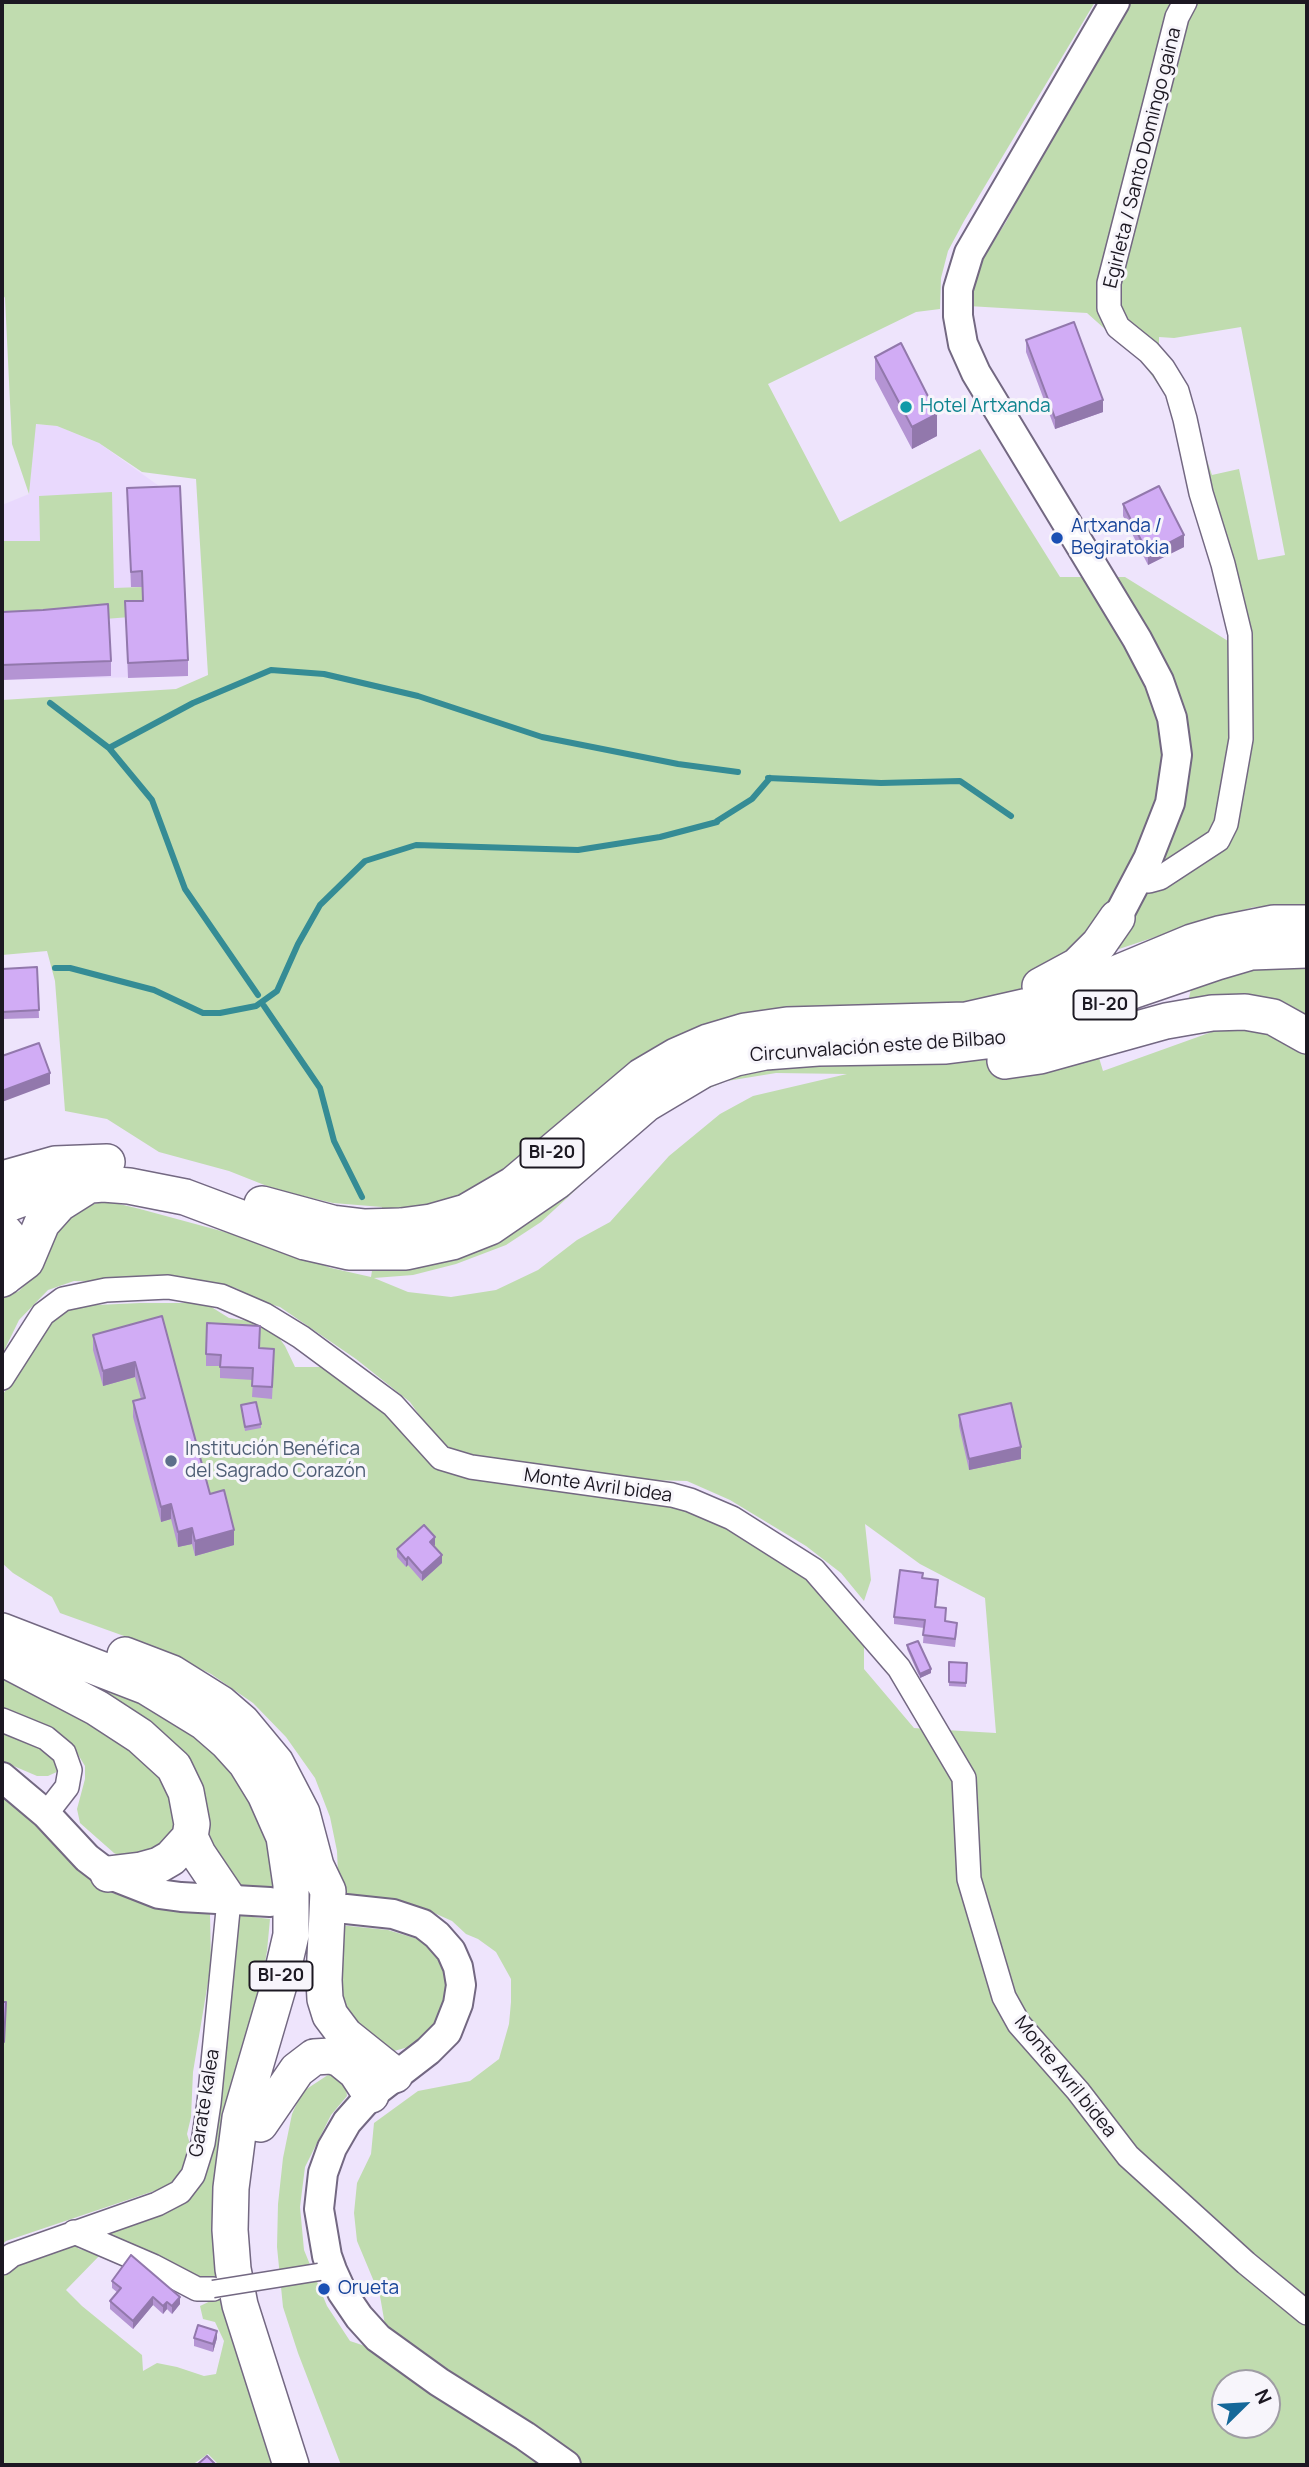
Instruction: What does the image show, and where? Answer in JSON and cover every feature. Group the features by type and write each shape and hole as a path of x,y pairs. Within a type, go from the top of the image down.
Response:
{"main road":[{"path":"1117,918 1099,944 1077,965 1009,999 911,1035 926,1061 1006,1061 1054,1053 1166,1021 1212,1013 1245,1012 1273,1017 1307,1035"},
{"name":"Circunvalación este de Bilbao","path":"2,1206 40,1192 103,1184 129,1186 185,1198 305,1242 349,1252 406,1252 452,1242 490,1227 557,1181 646,1104 703,1070 736,1058 765,1052 818,1048 911,1035 1050,1001 1192,942 1219,934 1273,923 1307,923"},
{"name":"Circunvalación este de Bilbao","path":"2,1179 55,1164 114,1162 171,1173 278,1209 332,1223 365,1227 431,1222 466,1212 514,1184 642,1076 676,1056 708,1042 745,1031 787,1025 911,1035 946,1046 1026,1036 1070,1021 1132,991 1217,962 1251,952 1307,950"},
{"path":"3,1278 26,1261 42,1223 58,1204 88,1186"},
{"path":"2,1229 42,1223"},
{"path":"2,1229 13,1245 14,1254 3,1278"},
{"name":"BI-20","path":"2,1608 63,1634 148,1662 172,1673 220,1703 242,1722 276,1763 302,1813 316,1866 311,1926 294,2003 260,2124 250,2207 254,2273 273,2347 312,2465"},
{"name":"BI-20","path":"2,1631 147,1688 204,1722 246,1763 265,1794 284,1837 290,1875 290,1936 281,1978 240,2118 230,2188 230,2230 233,2269 240,2305 291,2465"},
{"path":"2,1658 97,1708 140,1736 174,1767 186,1792 192,1824 190,1837 171,1858 159,1865 108,1874"},
{"path":"190,1837 198,1854 229,1900"},
{"path":"316,1866 328,1891 325,1999 330,2015 382,2078"},
{"path":"260,2124 297,2070 314,2057 331,2056 340,2059 356,2072 382,2078"}],"street":[{"path":"1115,2 969,253 958,289 958,316 963,344 976,373 1137,639 1159,681 1172,718 1177,755 1170,803 1148,859 1117,918"},
{"name":"Egirleta / Santo Domingo gaina","path":"1185,2 1174,30 1109,283 1109,308 1118,327 1156,360 1177,391 1201,494 1223,564 1240,634 1241,738 1231,799 1226,824 1218,840 1196,856"},
{"path":"1137,880 1160,878 1196,856"},
{"path":"1117,918 1154,894 1196,856"},
{"name":"Monte Avril bidea","path":"2,1378 43,1314 63,1299 106,1290 168,1287 221,1296 265,1315 301,1337 393,1405 441,1458 471,1467 672,1495 690,1500 732,1518 814,1570 899,1668 964,1778 969,1879 1004,1997 1019,2024 1079,2091 1128,2155 1246,2263 1307,2313"},
{"path":"2,1720 46,1738 64,1753 70,1770 67,1787 46,1814"},
{"path":"2,1777 46,1814 87,1858 108,1874 159,1894 270,1902"},
{"name":"Garate kalea","path":"2,2263 12,2255 157,2204 180,2192 193,2175 203,2143 209,2103 229,1900"},
{"path":"346,1909 393,1914 423,1924 437,1934 451,1951 458,1967 461,1985 458,2004 447,2032 428,2051 382,2078 347,2122 332,2148 323,2173 319,2209 327,2256 342,2292 359,2318 379,2338 439,2382 566,2465"},
{"path":"74,2232 153,2266 197,2289 213,2290 319,2272"}],"shaded area":[{"path":"35,424 57,426 99,443 180,501 188,676 2,680 2,505 29,494"}],"green space":[{"path":"2,2 1095,2 948,251 941,278 940,309 916,312 768,384 840,522 980,449 1060,577 1125,577 1228,641 1219,581 1168,399 1143,363 1087,313 968,306 978,266 1006,222 1112,21 1128,2 1307,2 1307,905 1254,907 1209,919 1071,965 1103,1071 1220,1029 1251,1025 1307,1044 1307,2302 1135,2153 1028,2022 994,1946 945,1730 996,1733 985,1598 920,1564 865,1524 871,1580 864,1601 841,1573 806,1546 730,1500 687,1481 544,1473 443,1449 410,1402 356,1359 280,1307 259,1301 236,1288 208,1284 74,1281 48,1290 19,1320 2,1355 2,1298 19,1291 37,1272 56,1227 77,1208 107,1201 258,1241 331,1268 371,1277 382,1207 333,1203 277,1190 229,1171 159,1152 107,1119 65,1111 55,981 47,951 2,955 2,700 176,689 208,675 196,479 142,472 99,443 57,426 36,424 29,494 12,444 5,298 2,293","holes":["1241,327 1285,555 1258,560 1239,469 1212,475 1196,427 1187,384 1183,384 1159,349 1159,337 1174,338","776,1073 847,1074 753,1096 720,1114 669,1156 610,1222 577,1240 538,1270 496,1290 451,1297 408,1292 374,1278 413,1275 456,1264 506,1245 541,1222 633,1137 665,1112 695,1094 727,1081"]},
{"path":"112,492 114,588 142,587 143,616 2,627 2,541 40,541 39,496"},
{"path":"1307,964 1307,1023 1188,1002 1191,989 1230,975 1261,968"},
{"path":"205,1303 229,1318 269,1324 285,1346 295,1367 324,1367 392,1416 431,1462 676,1506 711,1518 792,1562 864,1637 864,1669 914,1728 927,1729 957,1779 1004,2019 1307,2323 1307,2465 580,2465 422,2356 385,2325 380,2296 357,2241 354,2213 357,2183 371,2154 374,2123 418,2091 470,2081 499,2059 509,2024 511,1979 496,1952 466,1934 452,1921 432,1912 389,1902 339,1896 337,1851 330,1817 315,1778 286,1737 253,1703 211,1674 163,1650 60,1613 52,1597 2,1563 2,1396 48,1323 57,1314 76,1306"},
{"path":"28,1662 133,1694 222,1746 275,1849 274,1892 242,1887 224,1873 207,1849 203,1795"},
{"path":"2,1678 97,1720 179,1792 171,1849 129,1861 114,1853 80,1823 77,1809 85,1779 85,1766 74,1748 52,1728 2,1708"},
{"path":"2,1731 38,1745 58,1762 61,1770 48,1776 37,1776 2,1761"},
{"path":"2,1788 85,1875 109,1892 145,1903 210,1914 211,1964 193,2072 191,2117 187,2134 190,2144 186,2166 177,2180 160,2189 6,2241 2,2245"},
{"path":"236,1915 270,1919 267,1951 218,2279 199,2282 91,2231 184,2198"},
{"path":"339,1925 388,1930 421,1940 442,1958 449,1979 441,2020 428,2036 412,2046 394,2051 377,2048 341,2004"},
{"path":"334,2071 345,2081 347,2096 331,2115 305,2167 300,2207 304,2250 327,2306 350,2341 368,2347 543,2465 341,2465 283,2307 277,2247 283,2158 292,2114 302,2092"},
{"path":"71,2241 79,2249 101,2254 66,2290 142,2355 143,2371 157,2363 204,2376 216,2374 224,2341 215,2322 203,2319 200,2306 221,2296 277,2465 219,2465 208,2454 192,2465 2,2465 2,2272"}],"building":[{"path":"1074,322 1103,400 1055,418 1026,340"},
{"path":"901,343 937,414 912,427 875,357"},
{"path":"180,486 188,660 128,663 125,601 143,601 142,571 131,572 127,488"},
{"path":"1159,486 1184,535 1148,554 1123,504"},
{"path":"108,604 111,661 2,665 2,612"},
{"path":"37,967 39,1010 2,1012 2,969"},
{"path":"39,1043 50,1073 2,1091 2,1056"},
{"name":"Institución Benéfica del Sagrado Corazón","path":"162,1316 210,1494 224,1490 234,1530 195,1541 192,1528 178,1532 171,1504 161,1507 133,1401 145,1398 135,1362 103,1371 93,1335"},
{"path":"207,1323 260,1326 259,1348 274,1349 272,1387 252,1386 253,1368 220,1367 221,1355 206,1354"},
{"path":"256,1402 261,1424 245,1427 241,1405"},
{"path":"1011,1403 1021,1447 969,1459 959,1415"},
{"path":"424,1525 435,1537 430,1542 442,1555 422,1573 397,1549"},
{"path":"900,1570 923,1573 922,1578 938,1580 935,1607 946,1608 945,1621 957,1623 955,1639 923,1635 925,1620 894,1617"},
{"path":"918,1641 931,1669 920,1674 907,1645"},
{"path":"949,1662 967,1663 966,1683 949,1682"},
{"path":"2,2002 6,2002 4,2042 2,2042"},
{"path":"131,2255 180,2297 172,2306 167,2302 163,2306 153,2297 133,2321 110,2301 121,2288 112,2281"},
{"path":"198,2325 217,2331 213,2344 194,2338"},
{"path":"207,2456 216,2465 197,2465"}],"waterway":[{"path":"109,748 193,703 271,670 324,674 418,696 542,737 678,764 738,772"},
{"path":"50,703 109,748 152,800 185,889 258,995"},
{"path":"768,778 881,783 960,781 1011,816"},
{"path":"717,821 752,799 770,778"},
{"path":"55,968 70,968 154,990 203,1013 220,1013 256,1006 277,991 298,944 320,905 365,861 416,845 578,850 660,837 717,822"},
{"path":"264,1006 320,1088 334,1141 362,1197"}],"place":[{"name":"Hotel Artxanda","path":"906,407"},
{"name":"Artxanda / Begiratokia","path":"1057,538"},
{"name":"Institución Benéfica del Sagrado Corazón","path":"171,1461"},
{"name":"Orueta","path":"324,2289"}]}
